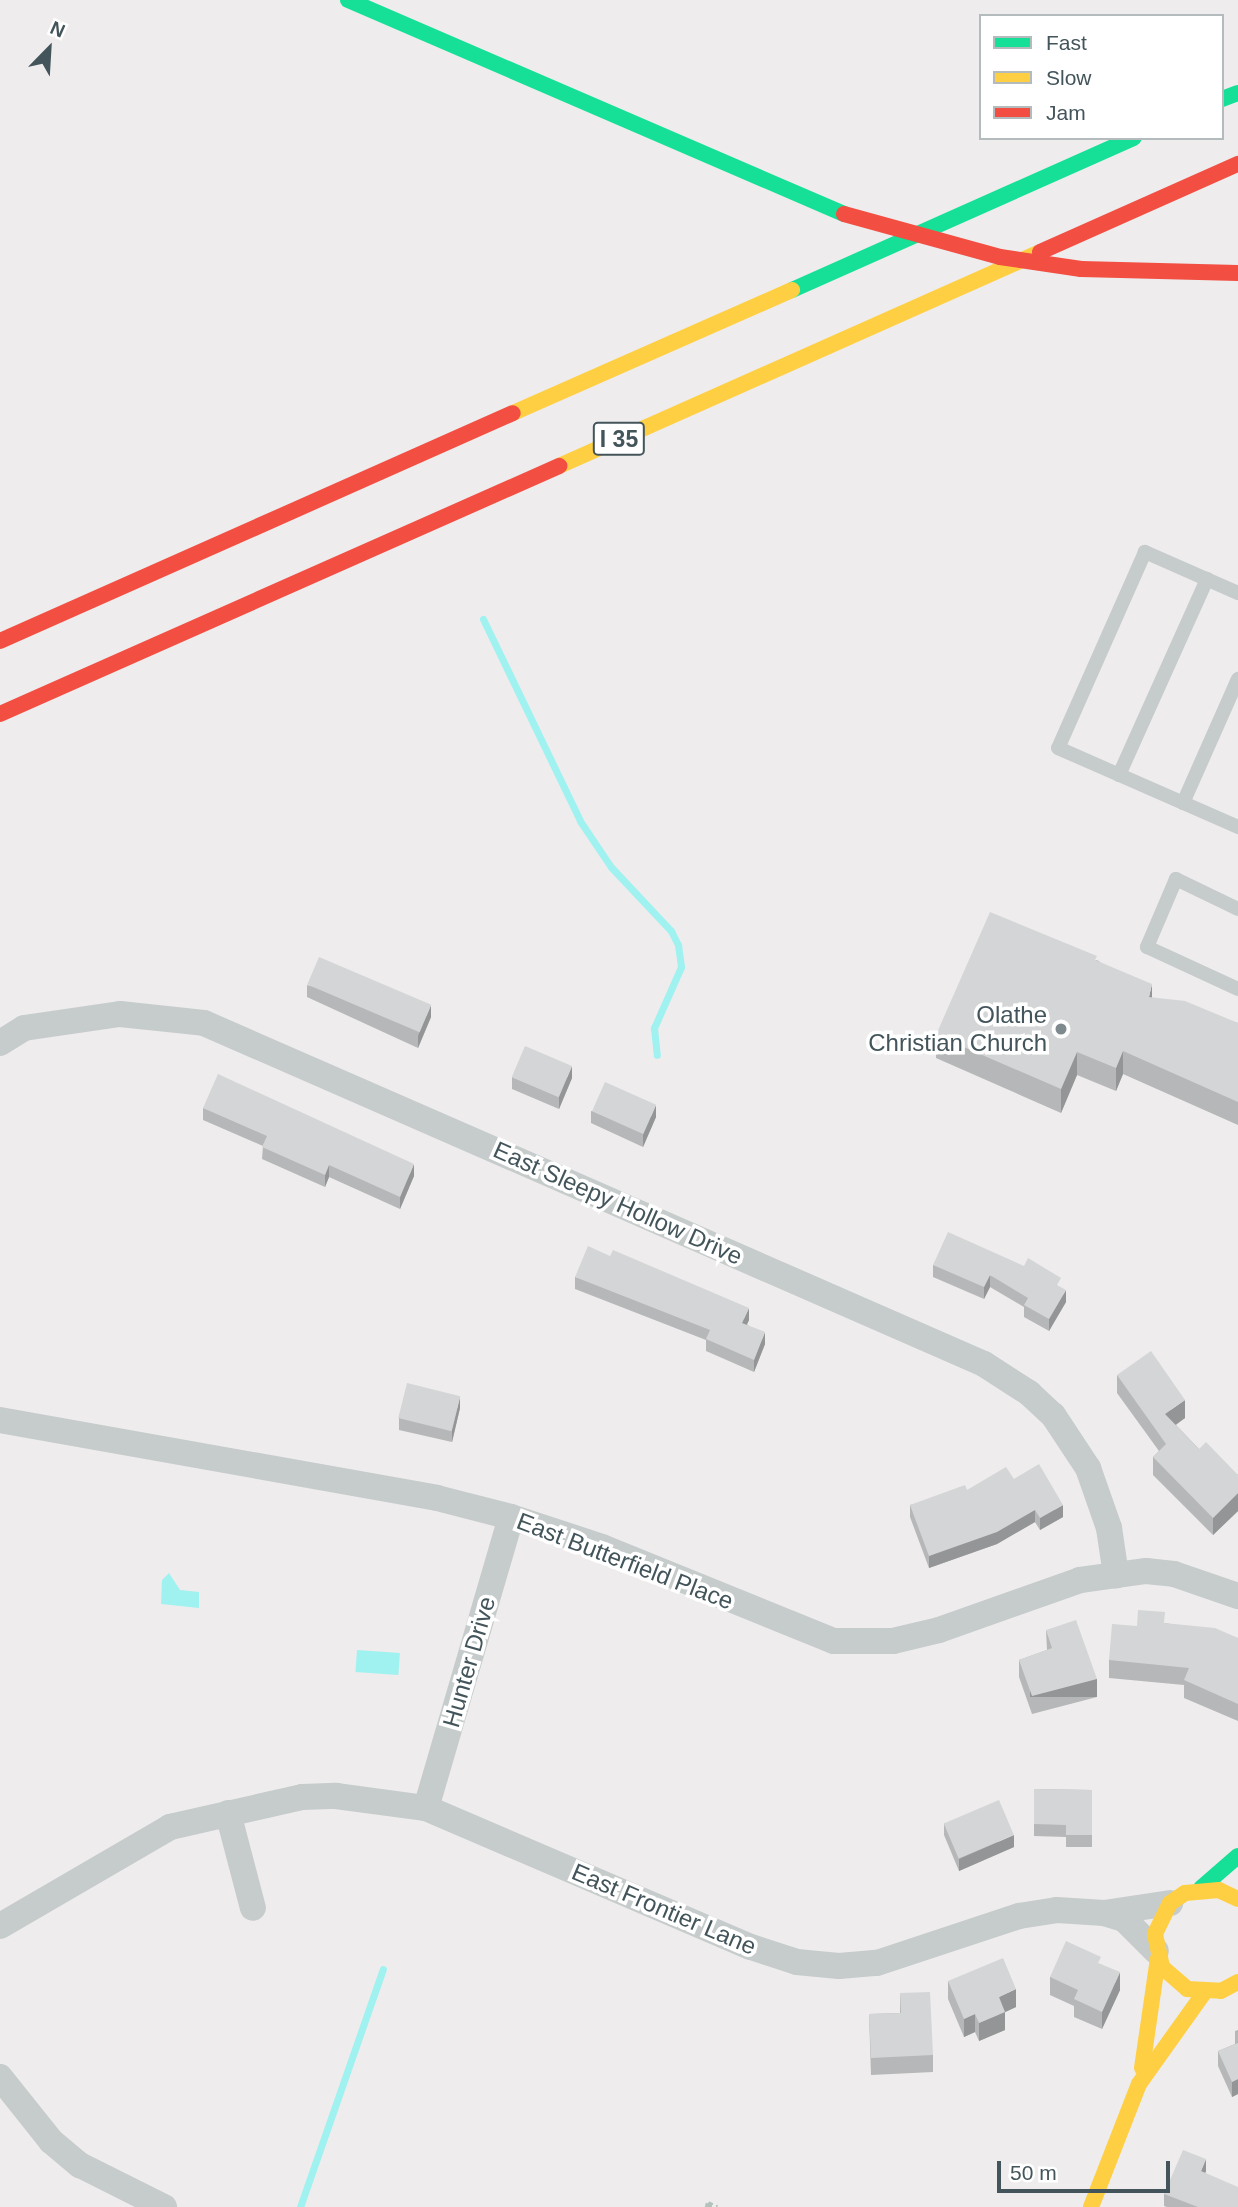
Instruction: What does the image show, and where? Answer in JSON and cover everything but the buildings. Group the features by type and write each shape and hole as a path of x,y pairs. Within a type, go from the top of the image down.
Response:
{"main road":[{"path":"348,0 803,199 944,244 1081,269 1148,274 1238,272"},
{"path":"0,641 1129,140"},
{"name":"I 35","path":"0,714 1238,164"},
{"path":"1091,2207 1139,2084 1157,1955 1155,1934 1170,1903 1201,1888 1238,1856"},
{"path":"1201,1888 1219,1890 1238,1899"},
{"path":"1157,1955 1173,1980 1204,1993 1236,1985"},
{"path":"1139,2084 1204,1993"}],"street":[{"name":"East Sleepy Hollow Drive","path":"0,1043 24,1028 120,1014 204,1023 984,1364 1029,1393 1053,1415 1088,1468 1109,1528 1116,1575"},
{"name":"East Butterfield Place","path":"0,1420 139,1448 437,1498 511,1517 602,1547 834,1641 894,1641 928,1633 1080,1580 1116,1575 1174,1574 1238,1596"},
{"name":"Hunter Drive","path":"426,1808 511,1517"},
{"name":"East Frontier Lane","path":"0,1926 145,1839 228,1813 302,1797 336,1796 426,1808 751,1947 818,1965 877,1963 1019,1916 1057,1910 1104,1913"},
{"path":"228,1813 253,1908"},
{"path":"1104,1913 1170,1903"},
{"path":"1104,1913 1139,1930 1157,1955"},
{"path":"0,2077 51,2141 80,2165 164,2207"}],"lane":[{"path":"1238,593 1145,552 1058,748 1238,827"},
{"path":"1119,775 1207,579"},
{"path":"1183,803 1238,679"},
{"path":"1238,909 1175,879 1147,947 1238,989"}],"path":[{"path":"707,2207 708,2203 717,2207"}],"water":[{"path":"169,1573 180,1590 199,1592 199,1608 161,1604 162,1580"},
{"path":"357,1650 400,1653 398,1675 355,1672"}],"waterway":[{"path":"483,619 580,821 611,867 671,931 678,945 681,967 654,1028 657,1055"},
{"path":"300,2207 383,1969"}],"traffic: fast":[{"path":"348,0 844,214"},
{"path":"1224,98 1238,93"},
{"path":"792,290 1130,140"},
{"path":"1201,1888 1238,1856"}],"traffic: slow":[{"path":"559,466 1040,252"},
{"path":"513,413 792,290"},
{"path":"1238,1899 1219,1890 1185,1893 1170,1903 1155,1934 1162,1967 1187,1989 1221,1991 1238,1982"},
{"path":"1142,2068 1158,1958"},
{"path":"1091,2207 1139,2084 1204,1993"}],"traffic: jam":[{"path":"1040,252 1238,164"},
{"path":"844,214 1000,257 1081,269 1238,273"},
{"path":"0,641 513,413"},
{"path":"0,714 559,466"}],"place":[{"name":"Olathe Christian Church","path":"1061,1029"}]}
